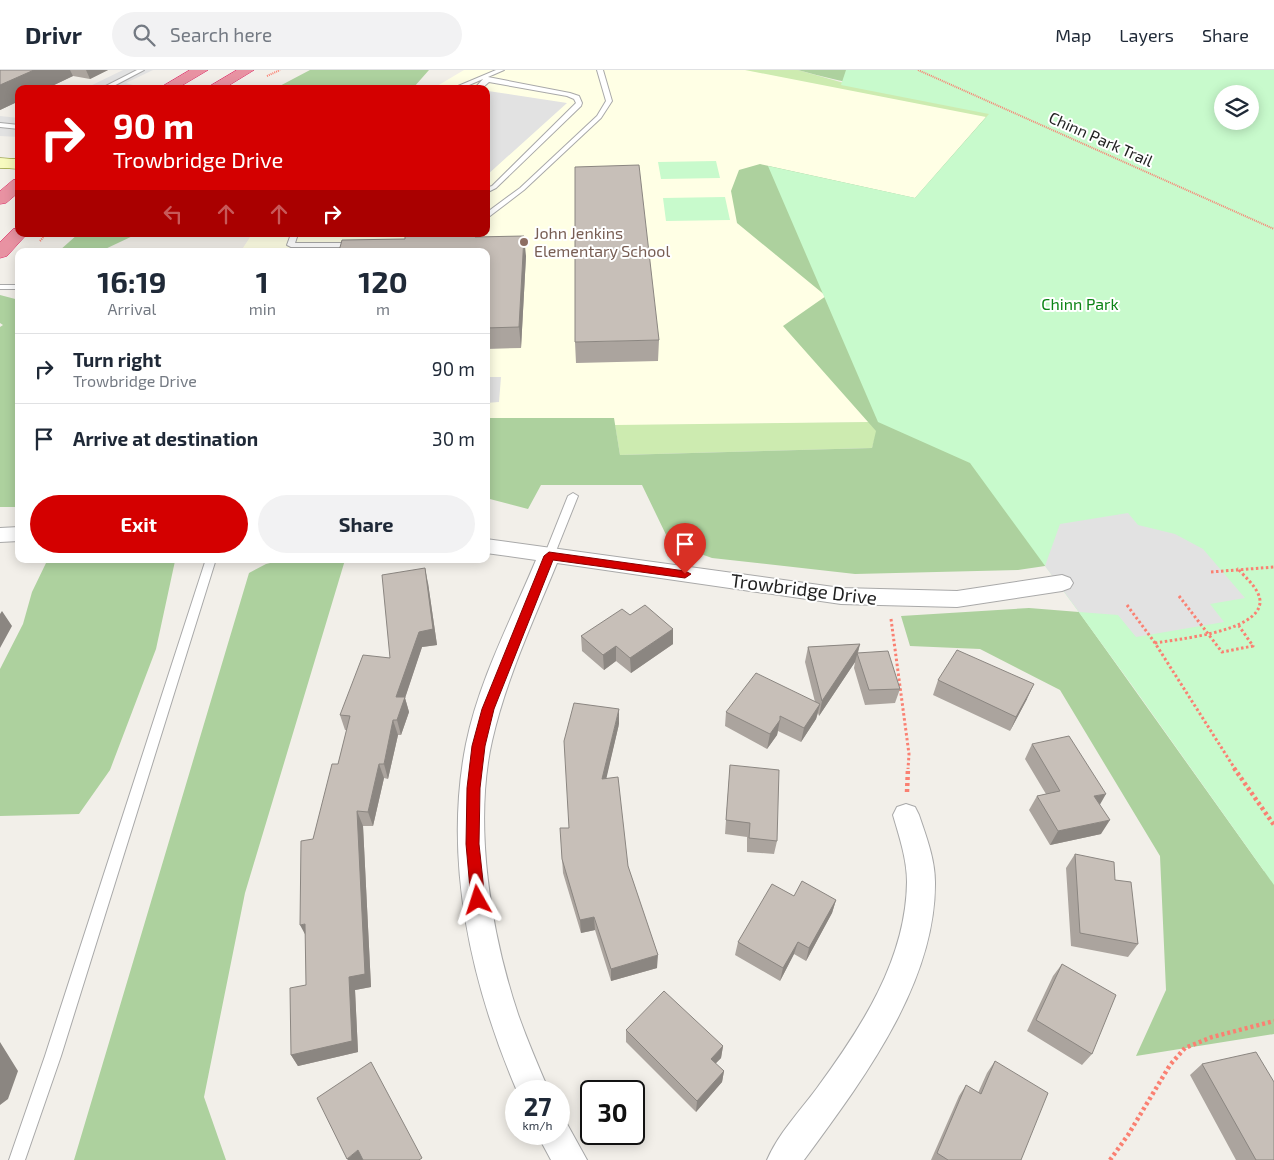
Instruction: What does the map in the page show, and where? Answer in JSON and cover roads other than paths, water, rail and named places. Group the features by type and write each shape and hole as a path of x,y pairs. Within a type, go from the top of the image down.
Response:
{"highway":[{"path":"173,85 201,70"},
{"path":"219,85 247,70"},
{"path":"0,199 15,187"},
{"path":"0,252 16,237"}],"main road":[{"path":"0,148 15,150"},
{"path":"0,163 15,164"}],"street":[{"name":"Trowbridge Drive","path":"490,547 841,596 889,599 957,598 1062,582"},
{"path":"528,1080 496,994 480,919 472,844 474,788 478,746 488,709 549,556"},
{"path":"784,1160 866,1043 910,951 919,912 921,880 915,842 906,815"},
{"path":"561,1145 570,1160"}],"lane":[{"path":"111,85 141,70"},
{"path":"465,85 501,70"},
{"path":"490,214 522,189 599,117 609,101 600,70"},
{"path":"480,85 485,78"},
{"path":"485,78 561,92 578,98 579,105 490,189"},
{"path":"0,125 15,127"},
{"path":"293,237 291,245 368,244"},
{"path":"0,287 15,287"},
{"path":"549,556 573,496"},
{"path":"17,1160 56,1047 211,563"}],"place":[{"name":"John Jenkins Elementary School","path":"524,242"}],"park label":[{"name":"Chinn Park","path":"1080,304"}]}
